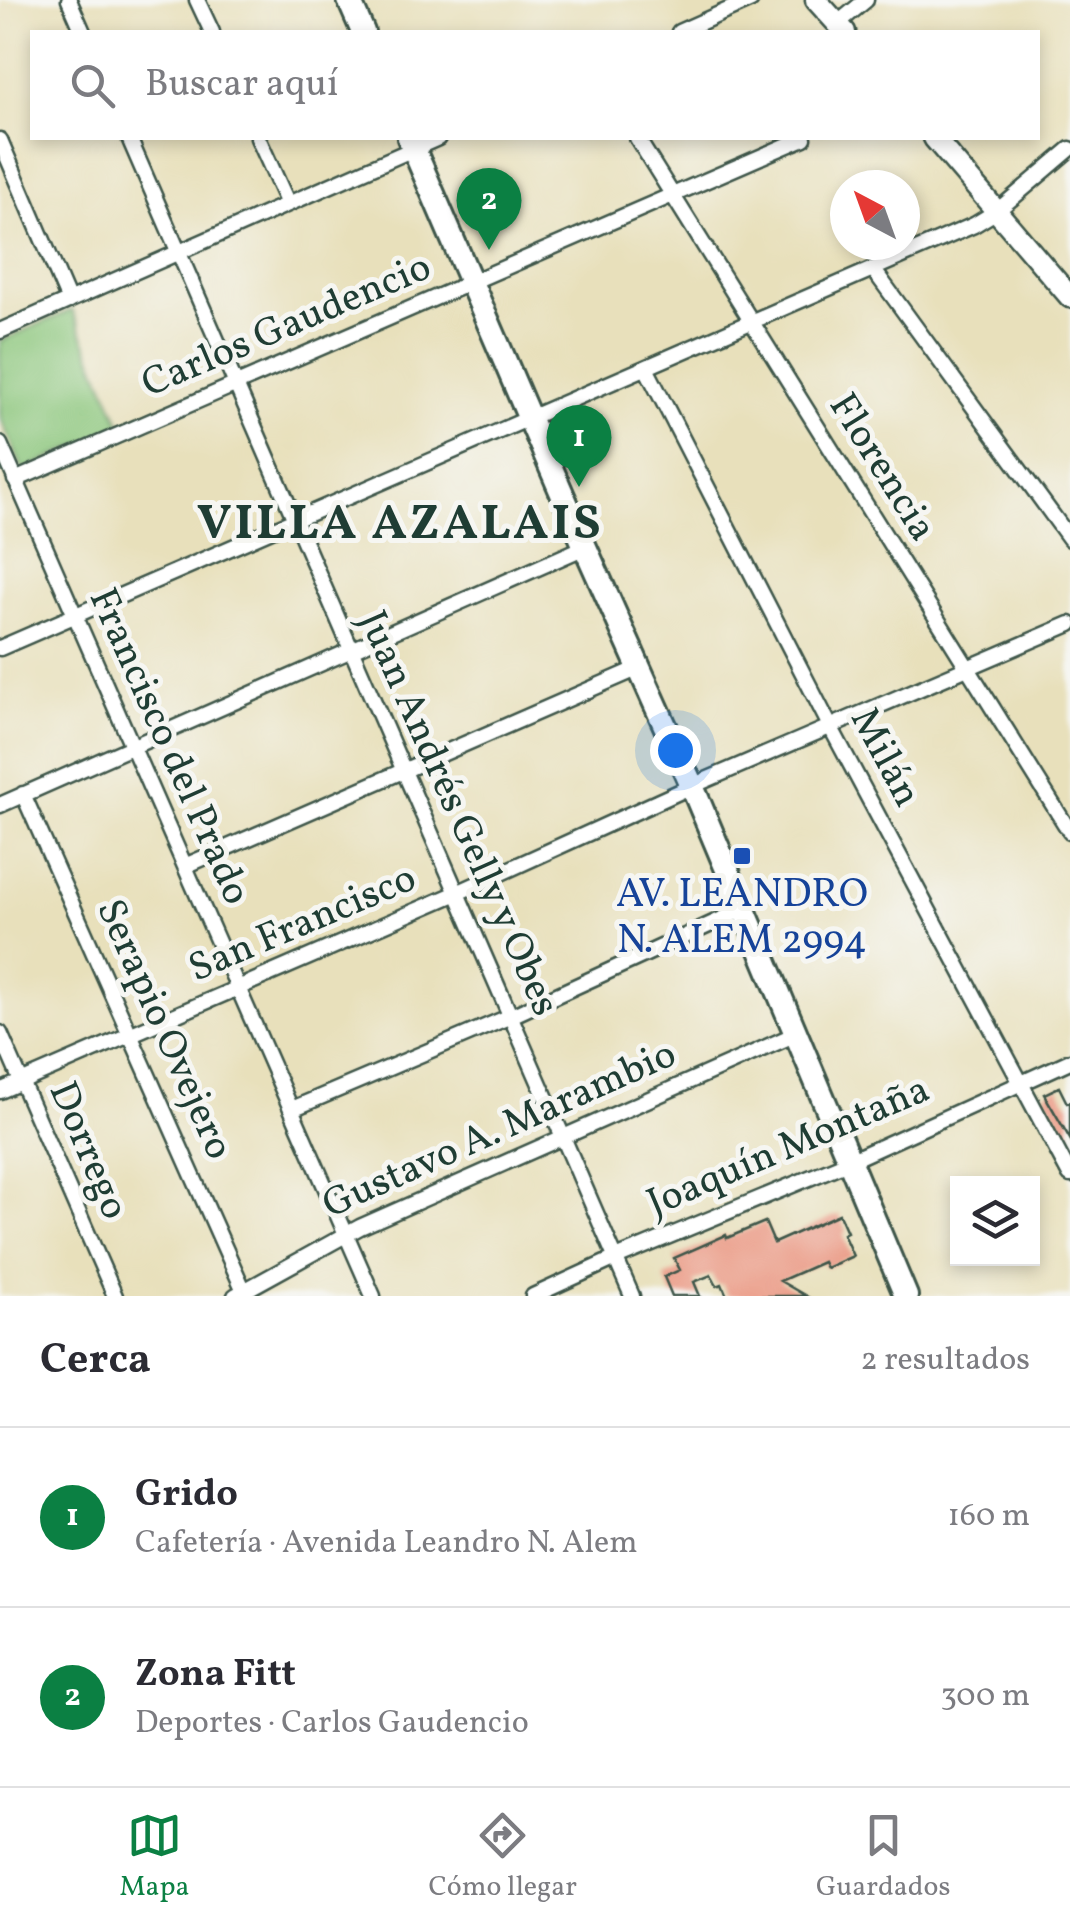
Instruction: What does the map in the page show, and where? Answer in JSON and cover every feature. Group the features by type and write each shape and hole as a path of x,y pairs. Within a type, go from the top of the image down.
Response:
{"main road":[{"path":"349,0 362,30"},
{"path":"816,0 841,28"},
{"path":"936,140 1070,298"},
{"path":"411,143 692,786 906,1296"}],"street":[{"path":"68,0 82,30"},
{"path":"198,0 211,30"},
{"path":"684,30 751,0"},
{"path":"841,28 866,0"},
{"path":"0,140 70,300"},
{"name":"Juan Andrés Gelly y Obes","path":"129,140 632,1296"},
{"path":"259,140 288,204"},
{"name":"Florencia","path":"639,140 1070,832"},
{"name":"Carlos Gaudencio","path":"15,480 799,140"},
{"path":"0,331 288,204 411,143"},
{"path":"0,648 974,225 1070,149"},
{"path":"873,268 1070,540"},
{"name":"Milán","path":"646,368 830,726 1070,1175"},
{"name":"Francisco del Prado","path":"0,444 373,1296"},
{"path":"0,805 585,546"},
{"name":"San Francisco","path":"0,1091 1070,624"},
{"path":"185,866 639,668"},
{"name":"Serapio Ovejero","path":"23,794 240,1294"},
{"path":"292,1109 511,1016 744,909"},
{"name":"Dorrego","path":"0,1033 114,1296"},
{"name":"Gustavo A. Marambio","path":"240,1294 346,1234 796,1034"},
{"name":"Joaquín Montaña","path":"533,1296 1070,1061"}],"green space":[{"path":"72,310 122,427 23,470 0,417 0,341"}],"building":[{"path":"1059,1087 1067,1103 1070,1102 1070,1139 1044,1094"},
{"path":"839,1214 853,1256 826,1268 823,1262 780,1281 806,1296 727,1296 722,1284 717,1286 711,1275 694,1282 700,1296 672,1296 664,1277 680,1270 674,1258 765,1222 774,1243"}],"place":[{"name":"Zona Fitt","path":"489,250"},
{"name":"Grido","path":"579,487"},
{"name":"AV. LEANDRO N. ALEM 2994","path":"742,856"}],"district":[{"name":"VILLA AZALAIS","path":"400,525"}]}
